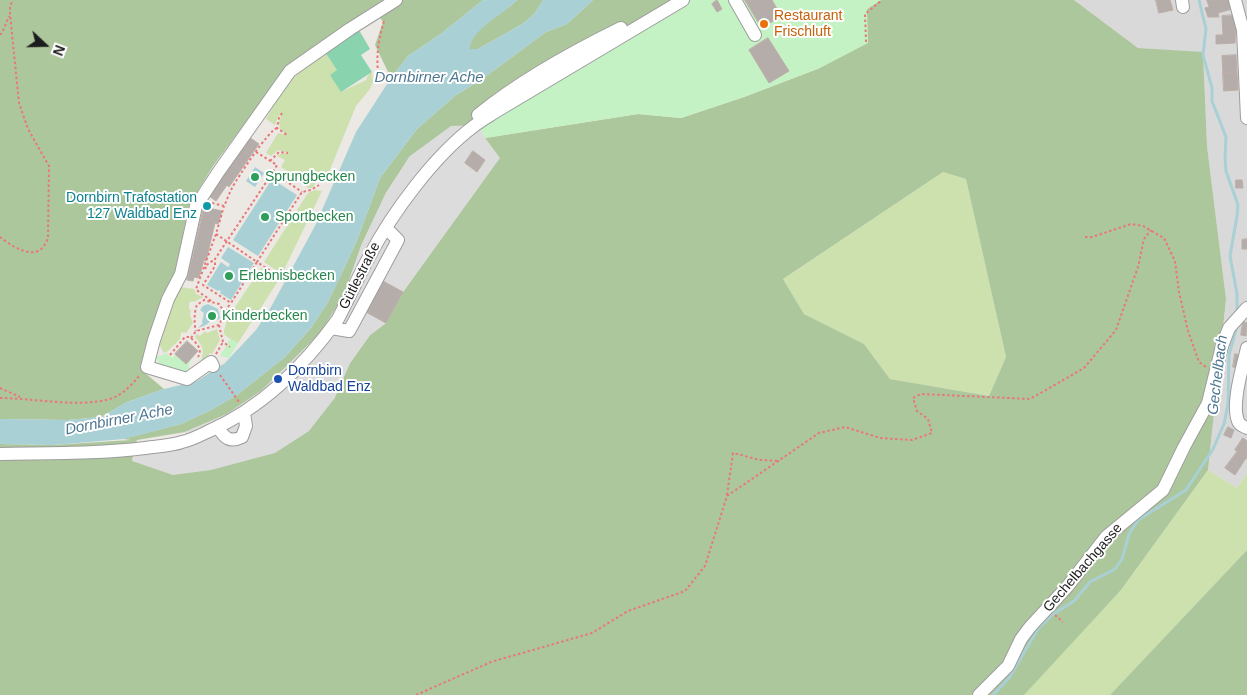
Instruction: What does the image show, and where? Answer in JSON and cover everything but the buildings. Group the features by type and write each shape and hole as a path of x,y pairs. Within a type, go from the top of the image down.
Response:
{"street":[{"path":"214,360 187,379 147,367 168,299 182,274 196,206 218,171 290,71 350,29 396,0"},
{"name":"Gütlestraße","path":"0,454 131,450 182,442 218,427 241,408 282,384 301,365 338,319 369,256 386,228 426,174 474,126 684,0"},
{"path":"735,0 755,35"},
{"path":"1235,0 1243,30 1247,118"},
{"path":"331,328 348,332 354,322 398,240 386,228"},
{"name":"Gechelbachgasse","path":"979,695 1008,666 1021,639 1030,627 1067,587 1106,537 1163,490 1208,403 1222,346 1229,328 1244,311"},
{"path":"1247,348 1237,400 1237,420 1247,428"},
{"path":"218,427 228,440 242,437 246,426 241,408"}],"path":[{"path":"0,237 22,249 36,252 42,248 48,238 49,166 28,129 19,103 10,14 10,6 13,0"},
{"path":"866,42 865,14 882,0"},
{"path":"0,35 10,14"},
{"path":"379,83 376,60 377,43 385,20"},
{"path":"277,128 282,113"},
{"path":"277,128 287,136"},
{"path":"224,311 218,304 198,292 196,288 232,188 272,130 277,128"},
{"path":"205,266 215,259 228,242 277,165 256,152"},
{"path":"270,161 279,152 288,153"},
{"path":"273,172 302,192"},
{"path":"241,408 214,360 223,342 219,325 224,311 302,192 311,190 319,185"},
{"path":"200,199 224,206"},
{"path":"1085,237 1092,237 1130,224 1143,226 1164,238 1175,261 1179,292 1188,331 1199,362 1216,374"},
{"path":"727,496 819,432 844,427 880,438 912,440 932,433 928,419 918,411 913,398 921,394 1030,399 1084,368 1116,330 1138,267 1144,239 1151,230"},
{"path":"216,234 278,276"},
{"path":"198,292 215,266 215,259"},
{"path":"202,285 231,303"},
{"path":"196,331 194,329 196,308 204,300 211,301"},
{"path":"224,311 236,309"},
{"path":"191,338 196,331 219,325"},
{"path":"170,355 185,337 191,338 200,347 201,352 196,361"},
{"path":"223,342 230,347"},
{"path":"0,398 90,402 111,398 129,387 147,367"},
{"path":"0,388 22,398"},
{"path":"416,695 491,662 592,633 628,611 685,591 705,566 727,496 733,454 760,460 780,460"},
{"path":"1057,617 1062,622"}],"shaded area":[{"path":"1074,0 1247,0 1247,473 1237,488 1208,470 1226,299 1207,146 1203,53 1138,48"},
{"path":"478,125 500,158 403,292 383,281 386,323 370,335 350,363 334,399 309,431 275,453 211,470 173,475 132,461 135,456 190,445 185,432 227,414 261,391 320,333 344,295 361,246 386,193 410,156 451,126"}],"green space":[{"path":"0,0 483,0 442,33 408,56 391,78 375,45 383,22 372,7 288,65 213,166 189,205 175,272 163,294 141,365 145,373 164,389 127,402 101,417 68,420 0,419"},
{"path":"517,0 543,0 535,13 524,23 478,49 469,49 471,41 481,28"},
{"path":"593,0 688,0 478,125 410,156 386,193 361,246 344,295 320,334 261,391 227,414 185,432 137,440 132,461 334,399 350,363 370,335 386,323 403,292 499,158 485,138 638,114 681,118 744,97 820,68 867,9 881,0 1074,0 1138,48 1203,52 1207,146 1226,299 1208,470 1121,590 1024,695 0,695 0,444 53,445 131,440 123,439 181,424 237,395 285,357 311,328 328,302 356,243 380,178 417,129 456,95 481,80 546,32 567,24","holes":["943,172 966,179 1006,357 989,396 890,379 864,344 804,314 783,279"]},
{"path":"688,0 881,0 867,9 868,43 820,68 744,97 681,118 638,114 485,138 478,125"},
{"path":"359,30 370,49 361,55 372,72 341,92 330,75 337,70 325,52"},
{"path":"325,52 337,70 341,92 366,80 372,72 373,82 370,89 356,106 327,177 320,177 312,188 308,188 305,186 306,183 281,167 285,160 277,156 282,153 289,153 278,150 271,156 266,153 278,133 288,135 280,130 279,122 282,113 275,125 266,119 285,86"},
{"path":"943,172 966,179 1006,357 989,396 890,379 864,344 804,314 783,279"},
{"path":"315,190 322,191 282,274 264,262 308,193"},
{"path":"261,268 274,276 273,278 278,281 238,343 224,334 227,315 235,311 235,307"},
{"path":"180,287 194,289 196,294 203,297 189,303 193,323 186,333 181,333 180,339 164,353 160,346 160,340 172,301"},
{"path":"217,329 220,340 212,354 210,353 203,362 201,360 202,348 195,337 197,334 200,336 205,331 207,333"},
{"path":"230,339 238,343 229,358 220,356"},
{"path":"187,341 198,351 190,361 189,374 165,367 158,361 156,356 167,353 172,358"},
{"path":"1208,470 1237,488 1247,473 1247,550 1110,695 1022,695 1121,590"},
{"path":"1247,550 1247,695 1110,695"}],"water":[{"name":"Dornbirner Ache","path":"483,0 517,0 481,29 471,42 470,49 478,49 524,23 535,13 543,0 593,0 567,24 546,32 481,80 456,95 417,129 380,178 356,243 328,302 311,328 285,357 237,395 181,424 124,439 53,445 0,444 0,419 68,420 101,417 127,402 164,389 197,381 225,363 256,330 271,307 315,226 356,132 391,78 408,56 442,33"},
{"name":"Sprungbecken","path":"255,167 264,173 255,187 246,181"},
{"name":"Sportbecken","path":"272,179 297,195 258,256 233,240"},
{"name":"Erlebnisbecken","path":"228,247 254,263 231,300 220,293 221,291 207,285 221,262 228,267 230,264 221,258"},
{"name":"Kinderbecken","path":"208,304 218,309 220,318 218,320 214,318 206,325 198,328 203,323 204,313 200,310"}],"waterway":[{"name":"Gechelbach","path":"1199,0 1206,29 1203,55 1212,88 1212,101 1226,137 1226,171 1238,205 1230,256 1237,294 1237,312"},
{"name":"Gechelbach","path":"993,695 1009,678 1038,629 1052,615 1074,601 1090,582 1115,569 1122,559 1129,534 1138,520 1186,490 1213,449 1224,424 1228,404 1229,355 1237,326"}],"place":[{"name":"Restaurant Frischluft","path":"764,24"},
{"name":"Sprungbecken","path":"255,177"},
{"name":"Dornbirn Trafostation 127 Waldbad Enz","path":"207,206"},
{"name":"Sportbecken","path":"265,217"},
{"name":"Erlebnisbecken","path":"229,276"},
{"name":"Kinderbecken","path":"212,316"},
{"name":"Dornbirn Waldbad Enz","path":"278,379"}]}
